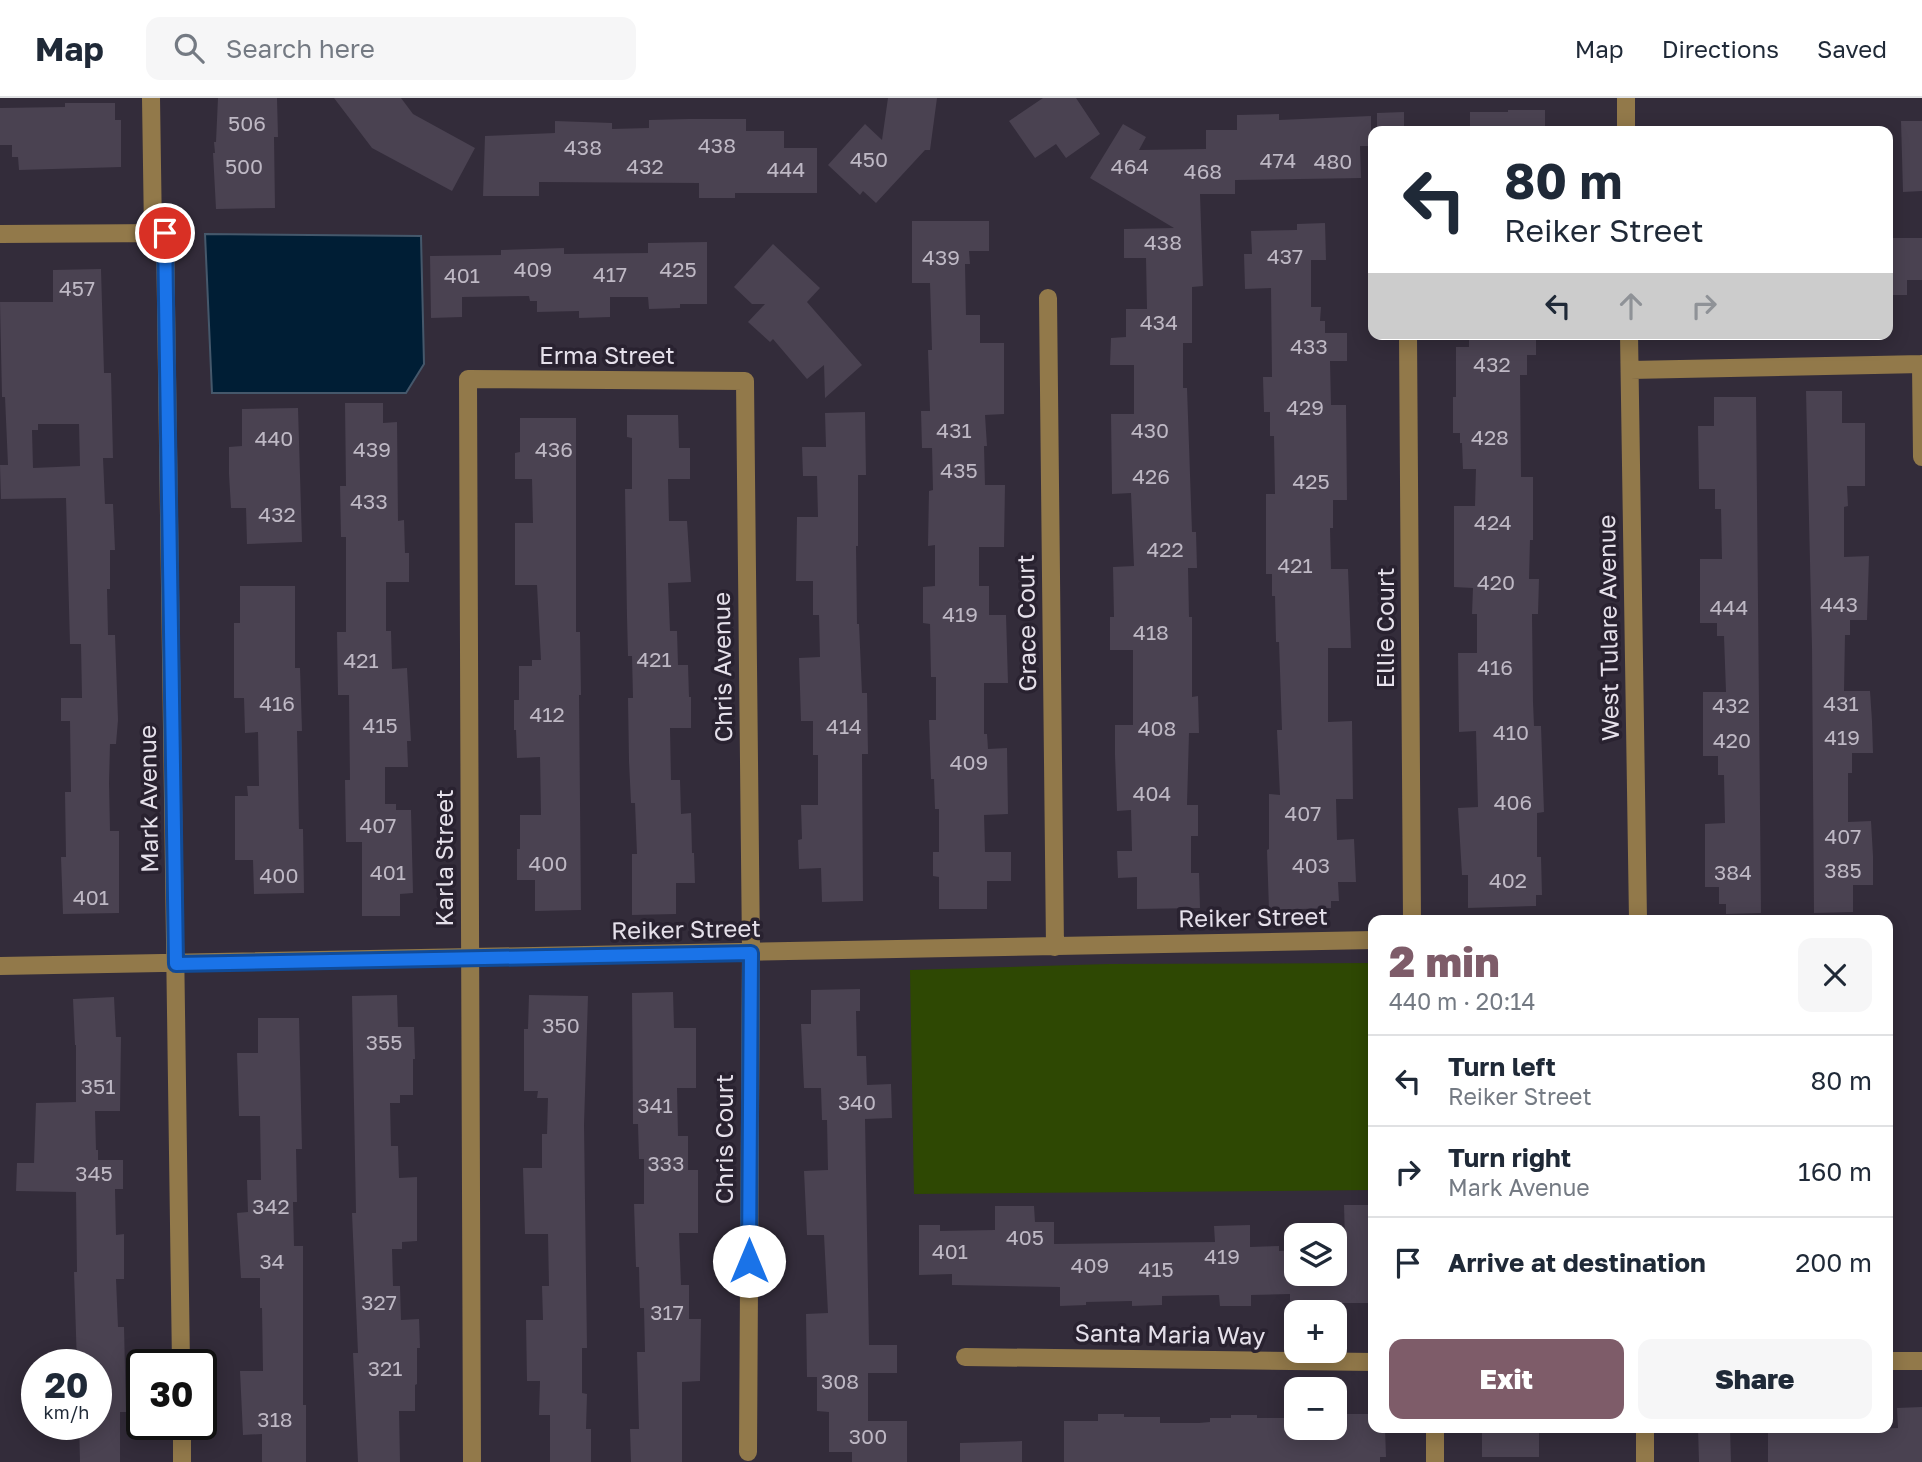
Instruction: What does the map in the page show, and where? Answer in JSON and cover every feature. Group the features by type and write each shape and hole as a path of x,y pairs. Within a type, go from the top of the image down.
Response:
{"street":[{"name":"Mark Avenue","path":"151,98 159,232 176,964 181,1349"},
{"path":"1626,98 1626,126"},
{"path":"0,234 159,232"},
{"name":"Grace Court","path":"1048,298 1055,947"},
{"name":"Ellie Court","path":"1408,340 1412,915"},
{"name":"West Tulare Avenue","path":"1629,340 1638,915"},
{"path":"1630,370 1921,364 1922,457"},
{"name":"Erma Street","path":"468,379 745,381"},
{"name":"Karla Street","path":"468,379 472,1462"},
{"name":"Chris Avenue","path":"745,381 751,953"},
{"name":"Reiker Street","path":"0,966 1368,940"},
{"name":"Chris Court","path":"748,1452 751,953"},
{"name":"Santa Maria Way","path":"965,1357 1368,1362"},
{"path":"1893,1361 1922,1361"},
{"path":"1435,1433 1435,1462"},
{"path":"1645,1433 1645,1462"},
{"path":"182,1440 183,1462"}],"green space":[{"path":"1368,963 1368,1190 914,1194 910,970 1109,964"}],"water":[{"path":"205,234 421,236 424,364 406,393 212,393"}],"building":[{"path":"218,98 277,98 278,137 274,137 275,208 216,209 213,153"},
{"path":"334,98 401,98 413,114 475,148 452,191 372,148"},
{"path":"888,98 937,98 930,150 925,150 876,203 863,191 860,195 828,165 865,124 882,140"},
{"path":"1043,98 1076,98 1100,134 1066,158 1056,144 1035,158 1009,121"},
{"path":"65,103 115,103 115,120 121,120 121,167 19,170 18,157 12,157 12,145 0,145 0,108 65,107"},
{"path":"1545,110 1545,126 1470,126 1470,112"},
{"path":"1404,112 1404,126 1377,126 1377,113"},
{"path":"1279,114 1279,120 1371,116 1371,126 1368,126 1368,146 1360,146 1361,178 1235,180 1235,194 1200,194 1203,286 1192,287 1192,343 1183,343 1183,388 1187,388 1192,532 1196,532 1197,568 1188,568 1189,617 1192,617 1192,697 1198,696 1199,733 1189,733 1187,805 1198,805 1198,836 1191,836 1191,873 1199,873 1200,908 1137,909 1137,877 1118,878 1117,851 1132,851 1131,810 1117,811 1115,755 1115,725 1133,725 1133,650 1110,650 1110,617 1114,617 1113,567 1134,566 1131,493 1112,494 1111,414 1134,414 1134,365 1110,365 1111,338 1126,337 1126,309 1147,309 1146,258 1124,258 1124,229 1174,228 1090,178 1123,124 1146,137 1139,150 1206,149 1206,130 1237,130 1237,115"},
{"path":"746,119 746,131 784,131 784,148 817,148 817,193 735,193 735,198 699,198 699,183 539,182 539,196 483,196 485,136 555,133 555,121 612,123 612,129 649,128 649,120"},
{"path":"1901,121 1922,121 1922,191 1903,192"},
{"path":"912,221 989,221 989,251 969,251 970,264 965,264 966,315 980,315 980,343 1004,343 1004,414 985,415 987,446 984,446 985,485 1005,485 1004,547 979,547 979,586 989,586 989,615 1006,615 1008,683 984,683 984,734 987,734 988,749 1007,748 1008,814 984,815 985,852 1011,852 1011,881 987,881 987,909 939,909 939,877 933,876 933,852 939,852 939,809 935,809 934,779 931,779 929,720 936,720 936,677 931,677 930,624 923,623 923,587 935,586 935,545 928,546 929,491 933,490 932,448 922,448 921,411 930,411 930,283 912,283"},
{"path":"1325,223 1326,260 1311,260 1311,307 1321,307 1320,321 1325,321 1325,333 1347,333 1347,361 1330,361 1331,405 1346,405 1347,500 1333,500 1333,528 1330,528 1331,569 1348,569 1351,648 1328,648 1328,722 1352,721 1353,799 1336,799 1337,840 1354,839 1356,882 1338,882 1339,901 1331,901 1331,908 1269,910 1269,794 1280,795 1277,730 1282,730 1275,596 1272,596 1272,574 1266,574 1266,494 1275,494 1274,436 1270,436 1270,412 1264,412 1263,377 1272,377 1271,288 1245,289 1244,254 1252,254 1251,231 1297,230 1297,224"},
{"path":"1893,238 1922,238 1922,280 1907,280 1907,295 1893,295"},
{"path":"707,242 707,304 680,304 680,308 649,309 648,297 610,297 610,317 579,318 579,311 537,312 537,301 530,301 529,296 462,297 462,317 431,318 430,256 501,255 501,250 564,248 564,254 648,253 648,243"},
{"path":"773,244 820,288 807,302 862,365 825,398 824,365 807,379 773,339 770,342 748,322 765,304 752,304 734,287"},
{"path":"101,269 104,373 111,373 113,458 103,458 105,504 113,504 115,550 110,550 110,589 107,589 108,635 115,635 118,720 116,744 110,744 109,783 110,831 119,831 119,913 63,914 61,857 66,857 65,792 71,792 70,721 61,721 61,698 82,698 81,644 70,644 66,498 1,499 0,465 8,465 5,397 2,397 0,302 53,302 53,270","holes":["38,424 79,424 80,466 33,468 32,430 38,430"]},
{"path":"1469,340 1536,340 1536,355 1527,355 1527,375 1520,375 1521,477 1533,477 1533,540 1530,540 1529,579 1539,579 1538,614 1532,614 1533,702 1534,726 1541,726 1544,812 1537,813 1537,857 1541,857 1542,895 1536,895 1536,906 1468,908 1468,875 1462,875 1458,808 1478,807 1476,731 1459,732 1458,653 1477,653 1477,614 1472,614 1473,588 1454,587 1454,506 1475,506 1476,469 1463,469 1460,433 1453,433 1453,397 1456,397 1456,347 1469,347"},
{"path":"1806,391 1842,391 1842,423 1865,423 1865,486 1847,486 1848,506 1844,507 1844,557 1869,556 1867,620 1850,620 1850,635 1845,635 1844,691 1870,691 1873,753 1852,753 1852,773 1848,773 1848,822 1871,821 1873,885 1853,885 1853,912 1814,913"},
{"path":"1714,397 1756,397 1761,913 1726,914 1726,904 1719,904 1719,887 1705,887 1705,824 1725,823 1724,775 1718,775 1718,756 1703,756 1703,692 1726,692 1724,636 1717,636 1717,623 1700,623 1700,559 1722,559 1721,509 1715,509 1715,489 1699,489 1698,426 1714,426"},
{"path":"345,403 383,403 383,423 397,422 398,521 404,520 405,553 409,553 409,582 386,582 386,631 391,631 392,669 407,668 411,741 407,741 408,767 385,767 385,804 396,804 396,810 411,810 413,893 400,894 400,916 362,916 362,842 346,842 345,780 350,780 349,695 338,695 337,632 346,632 346,537 341,537 340,486 346,486"},
{"path":"298,408 302,542 247,544 246,508 231,508 229,474 229,447 242,446 242,409"},
{"path":"865,412 866,475 858,475 856,546 857,624 862,693 867,693 868,754 862,754 863,901 822,902 821,868 799,869 801,805 818,805 818,755 813,755 813,721 801,721 799,658 820,657 819,615 813,615 813,581 796,581 797,517 818,517 817,476 803,476 802,447 826,447 825,413"},
{"path":"627,415 678,415 679,448 690,448 690,479 668,479 669,521 687,521 691,582 668,583 670,631 677,631 678,665 688,665 691,697 691,728 670,728 671,780 680,780 681,814 691,813 695,883 676,883 676,914 632,915 632,854 637,854 635,803 631,803 629,761 628,698 633,698 632,656 628,656 625,489 632,489 632,438 627,437"},
{"path":"520,418 576,418 576,632 580,632 581,695 581,910 535,911 535,880 517,880 520,815 541,815 540,757 517,758 514,730 514,700 519,700 519,666 532,666 532,660 541,660 537,585 515,585 515,523 533,523 532,479 515,479 515,453 520,452"},
{"path":"240,586 295,586 295,668 300,668 302,731 297,731 299,829 303,829 304,893 254,894 253,860 235,860 235,796 248,796 247,786 259,786 258,732 245,733 244,698 234,698 234,623 240,623"},
{"path":"860,989 860,1011 856,1011 857,1056 866,1056 867,1085 891,1084 892,1118 865,1119 869,1345 897,1345 897,1373 868,1373 868,1421 907,1421 907,1462 852,1462 852,1452 829,1452 829,1412 817,1411 817,1377 807,1377 806,1314 828,1313 824,1235 807,1235 804,1171 828,1170 827,1120 822,1120 821,1088 804,1088 801,1024 811,1024 811,990"},
{"path":"673,992 674,1028 696,1028 696,1088 677,1088 678,1136 688,1136 688,1170 698,1170 698,1233 679,1233 681,1285 689,1285 689,1319 701,1319 700,1381 682,1382 682,1462 631,1462 630,1429 639,1429 637,1352 645,1352 644,1308 640,1308 639,1267 636,1267 634,1204 644,1204 644,1159 639,1159 638,1124 633,1124 632,993"},
{"path":"397,995 398,1027 414,1027 415,1059 413,1095 400,1095 400,1103 390,1103 391,1146 398,1146 399,1178 417,1177 417,1241 402,1242 402,1249 392,1249 393,1286 400,1286 401,1320 419,1319 420,1348 417,1348 415,1411 399,1411 400,1462 358,1462 353,1353 358,1353 352,1213 356,1213 352,996"},
{"path":"529,995 588,996 584,1125 587,1348 582,1348 582,1393 587,1394 586,1429 591,1429 591,1462 550,1462 550,1415 539,1415 540,1381 527,1381 526,1320 543,1320 542,1286 549,1286 548,1234 525,1234 523,1168 542,1168 542,1134 547,1134 548,1098 537,1098 538,1091 524,1091 524,1029 528,1029"},
{"path":"114,997 116,1037 121,1037 120,1111 95,1111 98,1160 123,1160 123,1189 115,1189 116,1235 124,1234 124,1279 116,1279 118,1327 124,1327 126,1412 120,1412 120,1462 80,1462 79,1440 112,1440 112,1349 76,1349 74,1272 77,1272 76,1192 16,1191 17,1163 34,1163 36,1103 76,1102 73,999"},
{"path":"258,1018 299,1018 302,1149 296,1149 297,1202 293,1202 294,1246 303,1246 303,1405 306,1405 306,1462 262,1462 262,1434 243,1435 240,1371 263,1371 262,1308 260,1278 241,1278 237,1213 248,1212 247,1180 261,1180 260,1116 239,1116 237,1053 258,1053"},
{"path":"1344,1205 1368,1205 1368,1303 1347,1303 1347,1300 1290,1300 1290,1294 1251,1295 1251,1306 1220,1306 1219,1295 1162,1296 1162,1305 1132,1306 1132,1301 1086,1302 1086,1305 1060,1306 1060,1287 952,1285 952,1274 919,1275 919,1225 940,1225 940,1231 995,1230 995,1206 1034,1206 1035,1222 1054,1222 1054,1244 1215,1242 1214,1226 1250,1225 1250,1247 1279,1246 1279,1251 1284,1251 1284,1286 1347,1286 1347,1223 1344,1223"},
{"path":"1922,1407 1922,1462 1768,1462 1768,1433 1893,1433 1893,1428 1898,1428 1897,1408"},
{"path":"1098,1414 1124,1414 1124,1417 1160,1417 1160,1423 1199,1423 1210,1422 1210,1418 1231,1418 1231,1415 1257,1415 1257,1418 1284,1418 1284,1440 1347,1440 1347,1414 1368,1414 1368,1433 1385,1433 1386,1457 1380,1457 1380,1462 1064,1462 1064,1421 1098,1421"},
{"path":"1482,1433 1539,1433 1539,1457 1482,1457"},
{"path":"1698,1433 1730,1433 1731,1462 1699,1462"},
{"path":"1022,1441 1022,1462 960,1462 960,1443"}],"route":[{"path":"165,233 176,964 751,953 749,1261"}]}
